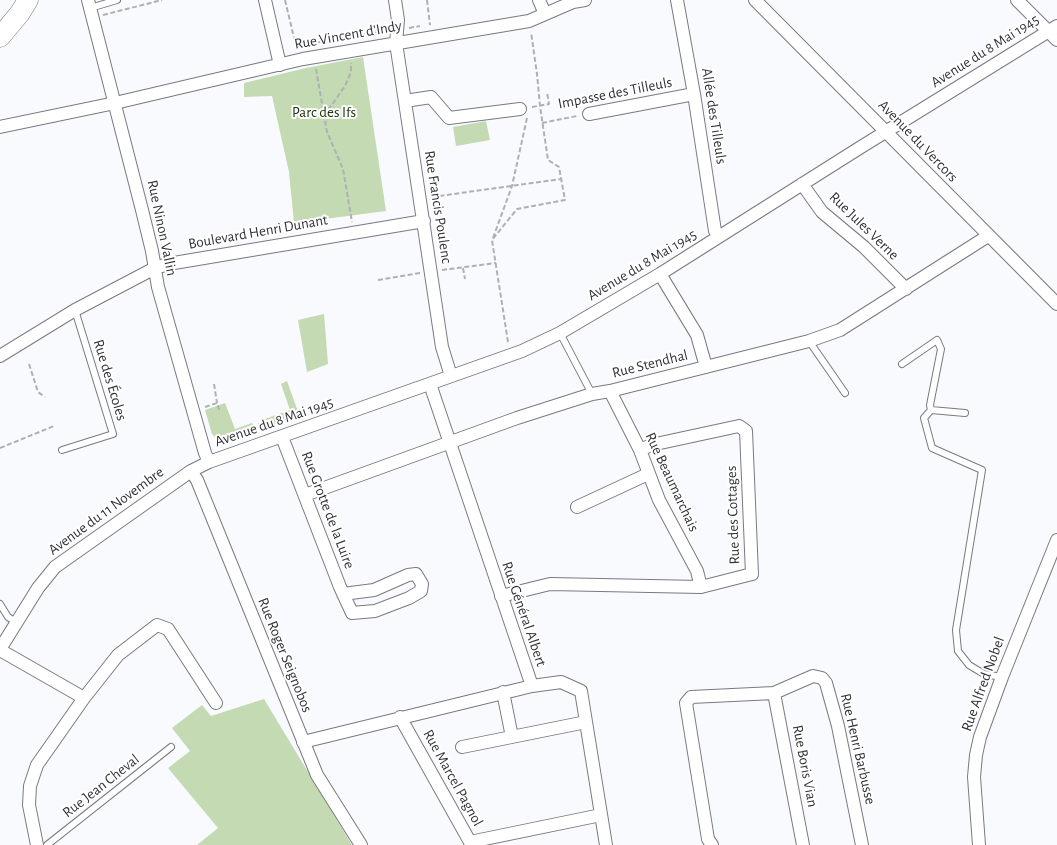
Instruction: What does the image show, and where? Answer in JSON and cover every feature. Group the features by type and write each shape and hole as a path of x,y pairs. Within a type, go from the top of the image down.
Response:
{"main road":[{"path":"5,31 28,0"},
{"path":"5,31 39,0"}],"street":[{"path":"265,0 280,65"},
{"name":"Rue Francis Poulenc","path":"395,0 398,20 396,42 442,347 451,376"},
{"path":"539,0 545,14"},
{"name":"Rue Vincent d'Indy","path":"0,127 115,103 314,57 529,21 573,2 585,0"},
{"name":"Allée des Tilleuls","path":"677,0 716,231 719,236"},
{"name":"Avenue du Vercors","path":"755,0 1057,304"},
{"path":"1017,0 1054,32"},
{"name":"Rue Ninon Vallin","path":"90,9 152,251 158,286 209,462"},
{"name":"Avenue du 8 Mai 1945","path":"209,462 522,351 560,333 660,274 887,131 1054,32"},
{"name":"Impasse des Tilleuls","path":"589,114 694,94"},
{"path":"405,101 431,97 449,118 524,113"},
{"name":"Rue Jules Verne","path":"802,184 822,212 864,247 906,289"},
{"name":"Boulevard Henri Dunant","path":"0,356 75,310 155,268 168,264 424,221"},
{"name":"Rue Stendhal","path":"305,495 450,442 592,394 809,341 840,330 988,236"},
{"path":"660,274 697,335 706,367"},
{"name":"Rue Général Albert","path":"430,384 532,686 561,682 581,691 606,845"},
{"name":"Rue Beaumarchais","path":"610,391 640,450 658,500 697,571 702,587"},
{"name":"Rue des Cottages","path":"501,596 550,584 702,587 752,574 746,431 739,426 651,445 640,450"},
{"name":"Rue Grotte de la Luire","path":"282,437 343,594 352,613 375,611 409,598 421,591 422,584 416,574 408,575 374,590 343,594"},
{"name":"Avenue du 11 Novembre","path":"0,649 38,588 55,567 191,471 209,462"},
{"name":"Rue Roger Seignobos","path":"191,471 317,775 361,845"},
{"path":"577,507 648,474"},
{"name":"Rue Alfred Nobel","path":"979,845 974,777 980,737 1057,540"},
{"path":"37,845 29,805 30,786 37,765 84,698 118,655 157,625 168,629 216,703"},
{"path":"0,649 84,698"},
{"name":"Rue Henri Barbusse","path":"712,845 708,838 686,703 691,697 774,693 813,676 822,678 826,683 838,726 862,845"},
{"name":"Rue Marcel Pagnol","path":"303,742 532,686"},
{"path":"503,692 512,737"},
{"name":"Rue Boris Vian","path":"774,693 803,845"},
{"name":"Rue Marcel Pagnol","path":"400,717 470,842 601,815"},
{"name":"Rue Marcel Pagnol","path":"462,747 586,722"}],"lane":[{"path":"90,9 117,0"},
{"name":"Rue des Écoles","path":"62,450 113,434 75,310"},
{"path":"560,333 592,394"},
{"path":"902,364 937,340 941,349 930,405 931,410 924,418 932,448 982,470 956,630 958,651 968,665 984,674 1002,677"},
{"path":"809,341 845,393"},
{"path":"931,410 965,413"},
{"path":"0,604 8,617 16,622"},
{"name":"Rue Jean Cheval","path":"47,845 171,747"}],"path":[{"path":"90,9 162,0"},
{"path":"427,0 430,25"},
{"path":"492,240 517,209 565,200 559,167 548,160 529,21"},
{"path":"311,44 327,132 343,169 354,232"},
{"path":"324,116 345,86 351,72 352,51"},
{"path":"540,106 549,104 547,92"},
{"path":"508,344 492,240 512,186 524,113"},
{"name":"Impasse des Tilleuls","path":"542,123 589,114"},
{"path":"420,198 562,179"},
{"path":"463,268 465,278"},
{"path":"29,364 38,392 45,397"},
{"path":"214,384 220,412"},
{"path":"0,448 54,426"}],"green space":[{"name":"Parc des Ifs","path":"363,57 386,211 294,223 289,172 272,96 244,97 244,83"},
{"path":"486,121 490,140 456,146 453,127"},
{"path":"324,314 328,364 307,372 298,320"},
{"path":"287,381 300,417 266,430 262,420 290,410 281,384"},
{"path":"225,403 235,429 252,423 259,433 229,443 218,441 212,434 205,410"},
{"path":"264,699 352,845 197,845 218,828 168,768 190,751 172,728 202,705 211,716"}]}
